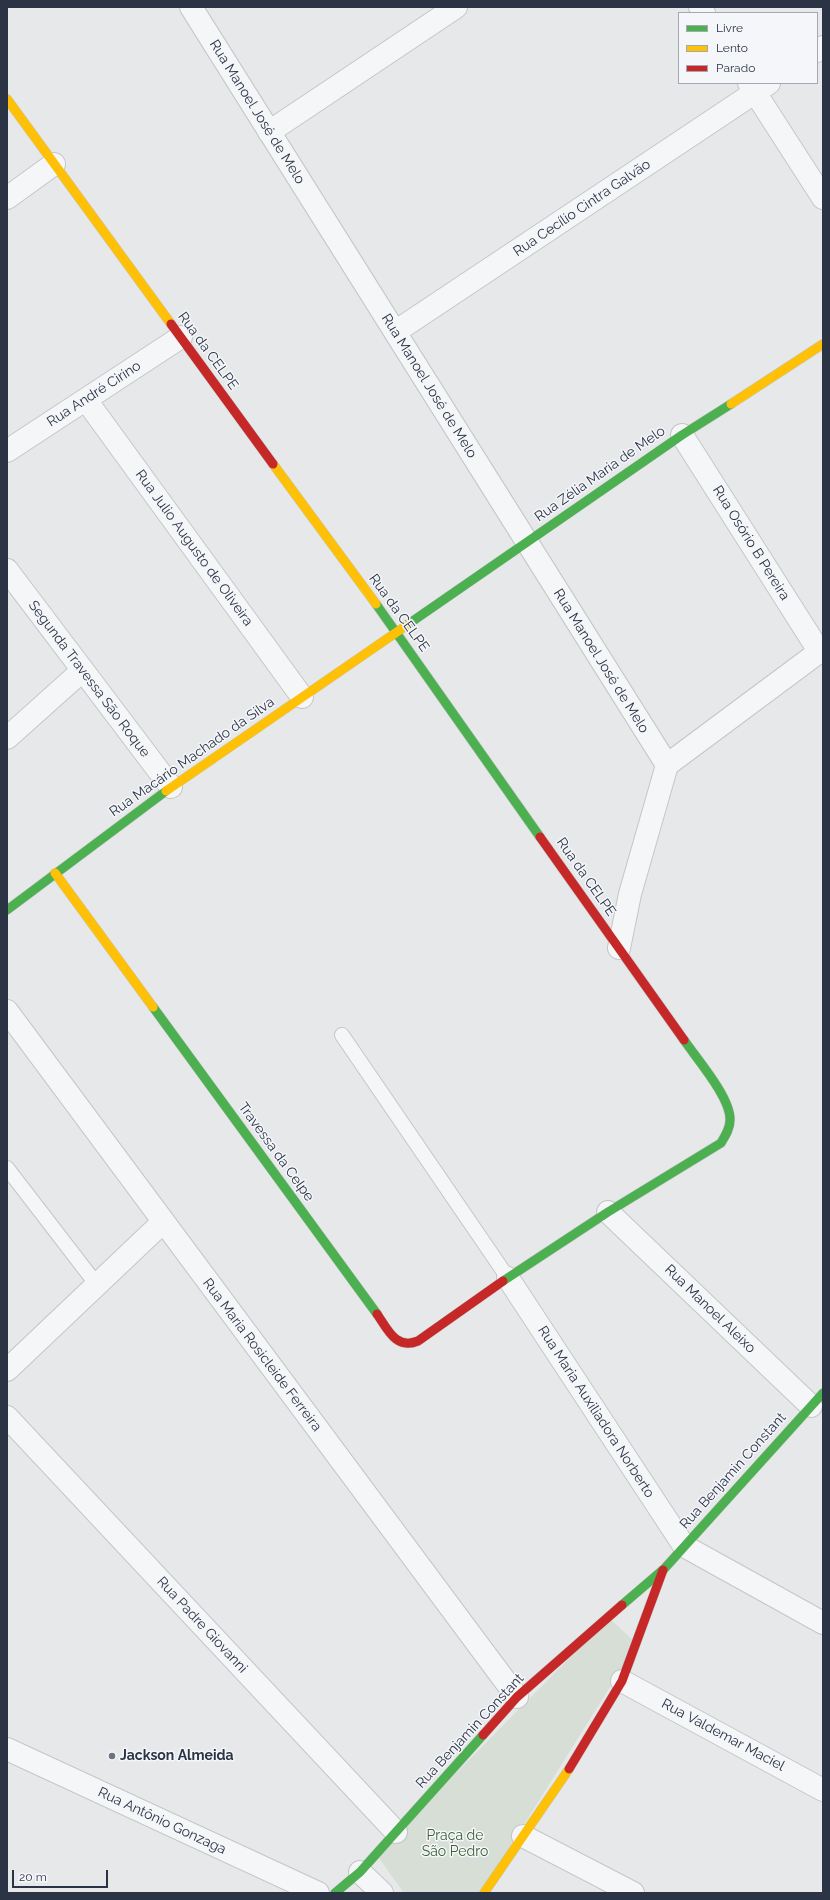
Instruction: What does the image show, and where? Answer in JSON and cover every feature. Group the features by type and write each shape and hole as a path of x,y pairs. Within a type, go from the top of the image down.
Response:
{"street":[{"name":"Rua Manoel José de Melo","path":"191,7 667,766"},
{"path":"269,132 456,7"},
{"path":"758,86 823,198"},
{"name":"Rua Cecílio Cintra Galvão","path":"395,332 758,86"},
{"name":"Rua da CELPE","path":"7,99 396,632 720,1091 731,1115 728,1130 721,1143 608,1212 508,1278"},
{"path":"7,198 54,164"},
{"name":"Rua André Cirino","path":"7,451 181,337"},
{"name":"Rua Zélia Maria de Melo","path":"396,632 682,435 823,344"},
{"name":"Rua Julio Augusto de Oliveira","path":"86,400 302,697"},
{"name":"Rua Osório B Pereira","path":"682,435 821,650"},
{"name":"Segunda Travessa São Roque","path":"7,570 171,787"},
{"name":"Rua Macário Machado da Silva","path":"7,910 54,873 171,787 396,632"},
{"path":"620,948 630,894 667,766 821,650"},
{"path":"7,738 82,670"},
{"name":"Travessa da Celpe","path":"54,873 386,1327 400,1344 409,1345 418,1341 508,1278"},
{"name":"Rua Maria Rosicleide Ferreira","path":"7,1011 517,1697"},
{"name":"Rua Manoel Aleixo","path":"608,1212 817,1400"},
{"path":"7,1370 163,1222"},
{"name":"Rua Maria Auxiliadora Norberto","path":"508,1278 684,1546"},
{"name":"Rua Benjamin Constant","path":"335,1893 360,1872 517,1697 664,1568 817,1400"},
{"name":"Rua Padre Giovanni","path":"7,1417 396,1832"},
{"path":"684,1546 823,1623"},
{"name":"Rua Benjamin Constant","path":"484,1893 559,1785 622,1681 664,1568"},
{"name":"Rua Valdemar Maciel","path":"622,1681 823,1790"},
{"name":"Rua Antônio Gonzaga","path":"7,1749 318,1893"},
{"path":"524,1836 634,1893"},
{"path":"360,1872 382,1893"}],"lane":[{"path":"342,1035 508,1278"},
{"path":"7,1168 97,1285"}],"green space":[{"name":"Praça de São Pedro","path":"609,1618 637,1644 481,1893 404,1893 376,1854"}],"traffic: fast":[{"path":"407,625 682,435 731,404"},
{"path":"376,604 540,837"},
{"path":"7,910 166,791"},
{"path":"153,1007 377,1314"},
{"path":"503,1281 608,1212 721,1143 729,1126 729,1111 719,1090 684,1040"},
{"path":"622,1605 664,1569 823,1393"},
{"path":"335,1893 360,1872 483,1735"}],"traffic: slow":[{"path":"7,99 171,324"},
{"path":"731,404 823,344"},
{"path":"273,464 376,604"},
{"path":"166,791 407,625"},
{"path":"55,873 153,1007"},
{"path":"484,1893 569,1769"}],"traffic: jam":[{"path":"171,324 273,464"},
{"path":"540,837 684,1040"},
{"path":"377,1314 389,1332 398,1341 404,1343 418,1341 503,1281"},
{"path":"569,1769 622,1681 663,1570"},
{"path":"483,1735 517,1697 622,1605"}],"place":[{"name":"Jackson Almeida","path":"112,1756"}]}
